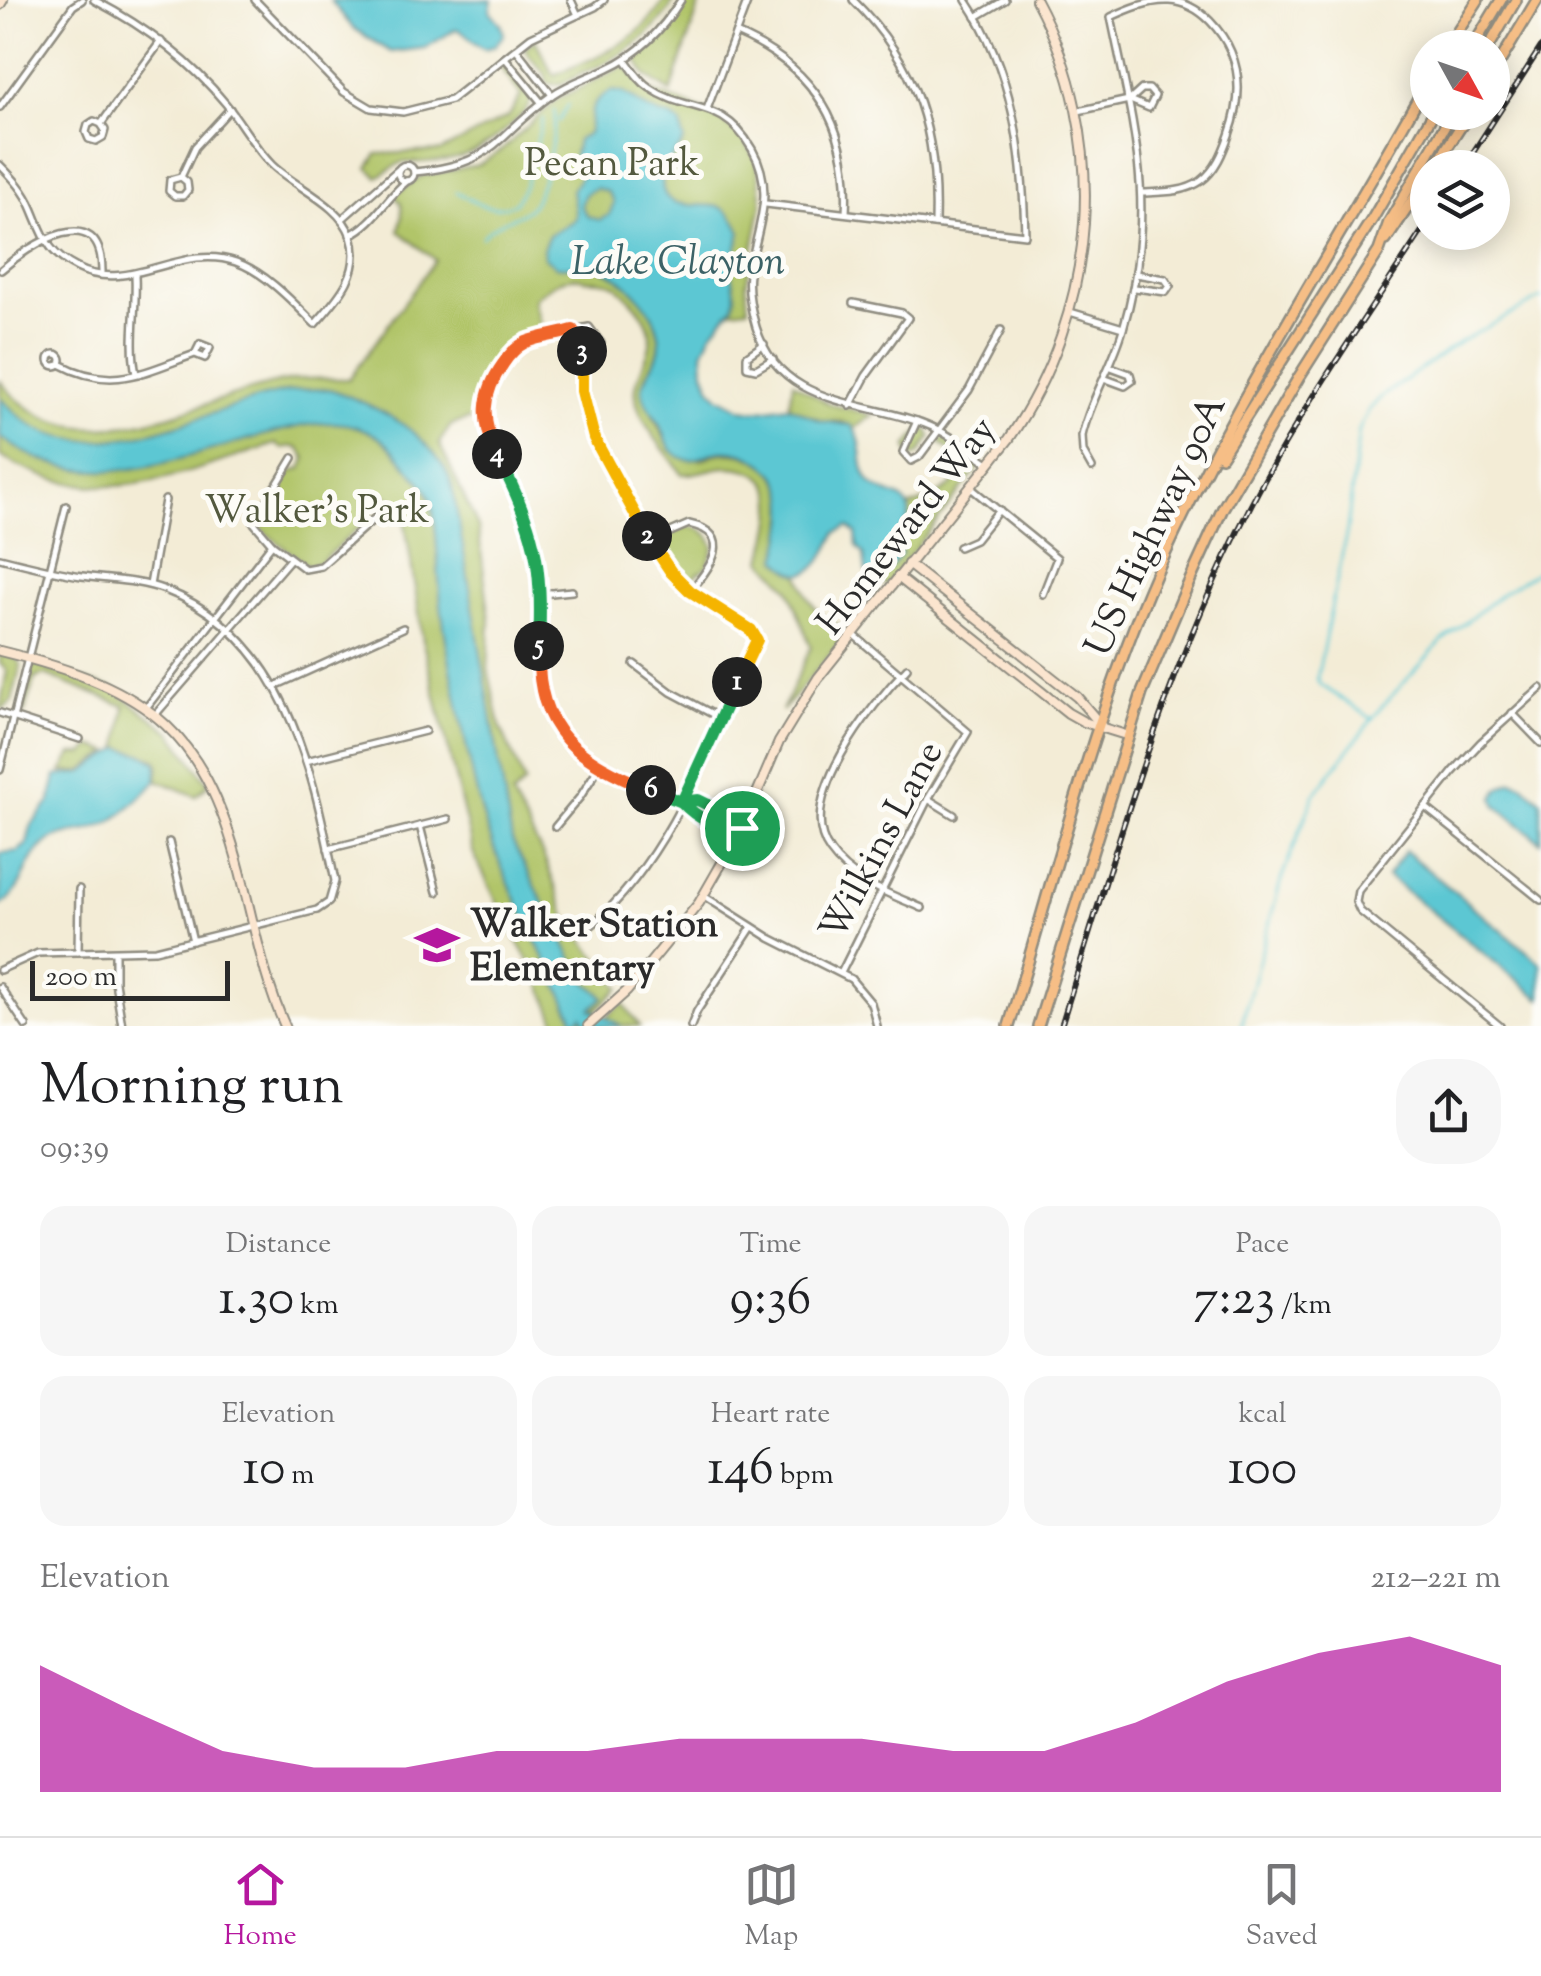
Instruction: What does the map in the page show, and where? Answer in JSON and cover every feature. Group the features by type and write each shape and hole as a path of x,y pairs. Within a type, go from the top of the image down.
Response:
{"main road":[{"path":"1459,30 1478,0"},
{"path":"1483,30 1501,0"},
{"path":"1498,30 1516,0"},
{"path":"1510,44 1536,0"},
{"name":"US Highway 90A","path":"1009,1026 1129,640 1199,487 1261,368 1410,112"},
{"path":"1199,487 1308,322 1423,130"},
{"name":"US Highway 90A","path":"1038,1026 1129,736 1160,650 1223,508 1379,250 1389,222 1443,130"},
{"path":"1379,250 1410,204"}],"street":[{"path":"0,107 73,6 82,0"},
{"path":"0,164 32,206 43,239 80,270 134,275 188,257 216,257 239,263 262,277 315,324 346,287 353,254 342,220 269,162 210,84 161,41 94,0"},
{"path":"255,0 330,80 371,108 403,112 451,100 531,37 604,0"},
{"path":"571,0 578,16"},
{"path":"350,235 371,222 384,202 414,172 475,160 505,139 552,96 625,59 662,26 681,0"},
{"path":"707,108 748,0"},
{"path":"852,0 894,48 925,117 936,173 935,224"},
{"path":"766,204 1025,235 1022,164 1013,110 1004,80 968,3 979,0"},
{"path":"976,17 1005,0"},
{"name":"Homeward Way","path":"588,1026 657,956 704,896 742,828 794,714 898,576 990,464 1038,393 1070,312 1080,265 1085,210 1078,111 1059,50 1036,0"},
{"path":"1092,468 1083,452 1082,436 1111,367 1134,288 1142,193 1130,100 1110,18 1168,0 1186,4 1222,35 1237,69 1239,102 1223,151 1206,176 1186,188 1142,193"},
{"path":"736,33 786,60 823,104 846,163 846,213"},
{"path":"102,124 161,41"},
{"path":"516,49 552,96"},
{"path":"506,58 542,103"},
{"path":"625,59 650,89 707,108 725,119 748,143 763,177 766,204 749,274 751,306 764,344 774,359 802,387 850,406 939,430 990,464"},
{"path":"521,77 531,69"},
{"path":"1078,111 1130,100 1142,89 1149,88 1155,96 1149,108 1130,100"},
{"path":"181,177 195,147 230,109"},
{"path":"342,220 400,168 408,165 414,172"},
{"path":"400,168 399,177 407,181"},
{"path":"181,177 188,190 183,196 175,196 168,184 181,177"},
{"path":"1,273 25,249 60,232 87,237 98,247 102,273"},
{"path":"1134,288 1166,292 1170,286 1164,279 1136,274"},
{"path":"134,275 136,310 131,338 136,374"},
{"path":"850,406 866,376 908,318 902,312 853,303"},
{"path":"1070,312 1124,328"},
{"path":"584,360 592,358 600,343 588,327 523,344 493,379 484,409 493,446 532,533 541,594 538,669 543,700 568,744 599,767 682,802 690,812 728,830 742,828 735,818 698,800 682,802"},
{"path":"573,330 584,360 582,391 594,438 650,541 690,591 751,630 757,640 682,802 648,862 592,925"},
{"path":"917,422 903,452 911,460 920,457 970,390 1001,330"},
{"path":"764,344 747,356 747,366 756,368 774,359"},
{"path":"60,364 107,380 195,354"},
{"path":"1106,379 1125,386 1132,382 1130,374 1111,367"},
{"path":"293,458 254,522 272,544 306,570 314,570 385,508"},
{"path":"971,488 1057,558 1044,594"},
{"path":"150,585 164,525 165,500"},
{"path":"0,770 66,506"},
{"path":"959,547 975,540 999,510"},
{"path":"650,541 689,524 709,534 716,557 690,591"},
{"path":"146,708 272,544"},
{"path":"0,558 49,571 150,585 176,594 228,630 254,656 295,724 335,881 329,902 317,910 155,950 29,955 0,970"},
{"path":"155,715 290,559"},
{"path":"908,564 1076,697 1101,724"},
{"path":"898,576 1068,712 1084,722 1101,724 1129,736"},
{"path":"541,594 572,591"},
{"path":"275,686 403,628"},
{"path":"853,634 901,675"},
{"path":"0,651 105,684 155,715 189,750 222,806 270,990 285,1026"},
{"path":"634,664 671,692 720,718"},
{"path":"907,668 848,746 830,778 819,819 824,843 838,861 856,876 922,908"},
{"name":"Wilkins Lane","path":"841,973 928,799 968,732 901,675"},
{"path":"1500,1026 1360,911 1356,902 1358,891 1472,752 1541,688"},
{"path":"0,713 80,738"},
{"path":"1512,714 1541,743"},
{"path":"306,761 426,731"},
{"path":"555,828 599,767"},
{"path":"928,799 954,815"},
{"path":"1425,807 1541,900"},
{"path":"328,848 448,819"},
{"path":"420,826 437,892"},
{"path":"169,842 193,940"},
{"path":"78,952 79,889"},
{"path":"704,896 856,984 871,1002 877,1026"},
{"path":"691,1026 752,927"},
{"path":"115,952 114,982 122,1026"},
{"path":"0,987 26,1026"}],"green space":[{"path":"664,0 675,0 647,35 610,60 565,82 547,83 545,74 524,49 535,39 553,75 630,38"},
{"path":"686,0 701,0 671,92 646,76 636,59 663,33"},
{"path":"499,64 509,66 531,95 530,103 489,143 451,160 402,162 378,177 368,168 377,154 441,151 509,116 521,95"},
{"path":"625,66 650,91 719,116 744,140 757,161 762,203 746,285 748,308 717,312 630,244 573,265 589,265 619,277 653,317 659,349 646,375 646,394 671,450 702,460 713,455 738,454 771,471 786,497 785,524 792,571 799,572 809,599 823,617 851,630 782,711 811,647 789,589 763,560 773,514 770,488 749,471 730,467 682,474 639,410 637,381 647,356 650,330 643,315 618,287 573,277 557,282 537,296 534,300 542,330 516,343 497,363 485,387 480,416 451,425 439,443 478,527 490,621 488,669 500,726 525,783 512,796 545,859 567,919 620,988 579,1026 558,1026 537,975 473,852 424,647 403,510 387,496 379,496 371,504 371,517 319,563 308,566 263,531 260,522 289,473 302,468 306,459 299,449 276,444 138,484 71,483 36,474 0,456 0,381 30,409 64,424 100,428 175,414 287,381 349,379 435,260 399,231 401,203 394,196 421,176 478,165 502,150 557,99"},
{"path":"793,382 829,404 873,415 854,429 843,422 821,421 789,406"},
{"path":"922,428 931,437 918,455 910,457 907,447"},
{"path":"944,437 978,461 979,467 886,586 878,576 882,570 886,573 902,553 896,537 906,524 908,507 944,491 957,478 962,461 938,441"},
{"path":"687,526 705,532 714,548 707,566 690,580 660,546 661,538"},
{"path":"0,654 16,658 21,665 12,701 3,709 0,708 7,671 0,664"},
{"path":"33,664 111,688 171,732 209,784 196,796 157,780 156,759 119,747 125,706 45,675 35,678 24,713 20,706"},
{"path":"91,746 110,752 81,772 62,772 72,754 84,754"},
{"path":"623,1003 640,1026 596,1026"}],"water":[{"path":"330,0 492,0 490,11 504,35 485,49 456,29 425,48 391,52 353,28"},
{"name":"Lake Clayton","path":"611,91 623,93 681,125 684,141 663,175 667,197 683,204 722,208 741,232 731,268 736,296 733,306 711,334 703,352 704,371 711,388 742,409 789,406 821,421 851,425 859,439 866,476 881,490 903,500 909,509 907,521 896,537 902,554 886,573 866,572 856,533 848,527 836,533 820,561 806,573 788,569 778,559 785,497 777,478 762,463 731,451 695,459 678,456 646,404 643,384 660,341 651,313 642,300 606,271 589,265 556,266 544,257 549,235 574,220 572,190 582,174 573,160 577,140 588,134 594,105","holes":["596,188 608,192 614,203 609,215 599,220 587,216 581,206 585,194"]},
{"path":"330,389 380,410 409,429 448,475 512,841 583,979 604,997 591,1009 622,1026 587,1026 582,1016 575,1022 493,846 475,785 453,677 440,600 432,504 424,486 386,443 359,427 318,424 165,463 99,471 33,457 0,437 0,398 36,428 66,438 98,441 164,429 297,390"},
{"path":"121,748 157,763 156,781 110,822 59,836 45,844 14,893 0,906 0,853 18,851 27,844 31,826 50,802 56,776 82,773"},
{"path":"1512,781 1541,800 1541,842 1497,806 1494,798 1499,789"},
{"path":"1405,851 1541,963 1541,999 1387,876"}],"waterway":[{"path":"559,121 568,105"},
{"path":"482,237 534,202 551,145 554,110"},
{"path":"456,192 492,207 515,203 525,185 543,119"},
{"path":"1371,718 1319,684 1317,678 1347,530 1359,430 1381,397 1458,343 1541,298"},
{"path":"1241,1026 1282,877 1314,795 1379,710 1442,641 1504,592 1541,569"}],"railway":[{"path":"1475,150 1541,47"},
{"path":"1061,1026 1144,761 1220,568 1292,433 1410,249"}],"place":[{"name":"Walker Station Elementary","path":"437,945"}],"route":[{"path":"742,828 728,830 690,812 682,802 757,640 751,630 690,591 650,541 594,438 582,391 584,360 573,330 523,344 493,379 484,417 493,446 528,519 540,569 539,678 548,712 568,744 589,762 682,802 698,800 735,818 742,828"}],"park label":[{"name":"Pecan Park","path":"612,162"},
{"name":"Walker's Park","path":"317,509"}]}
